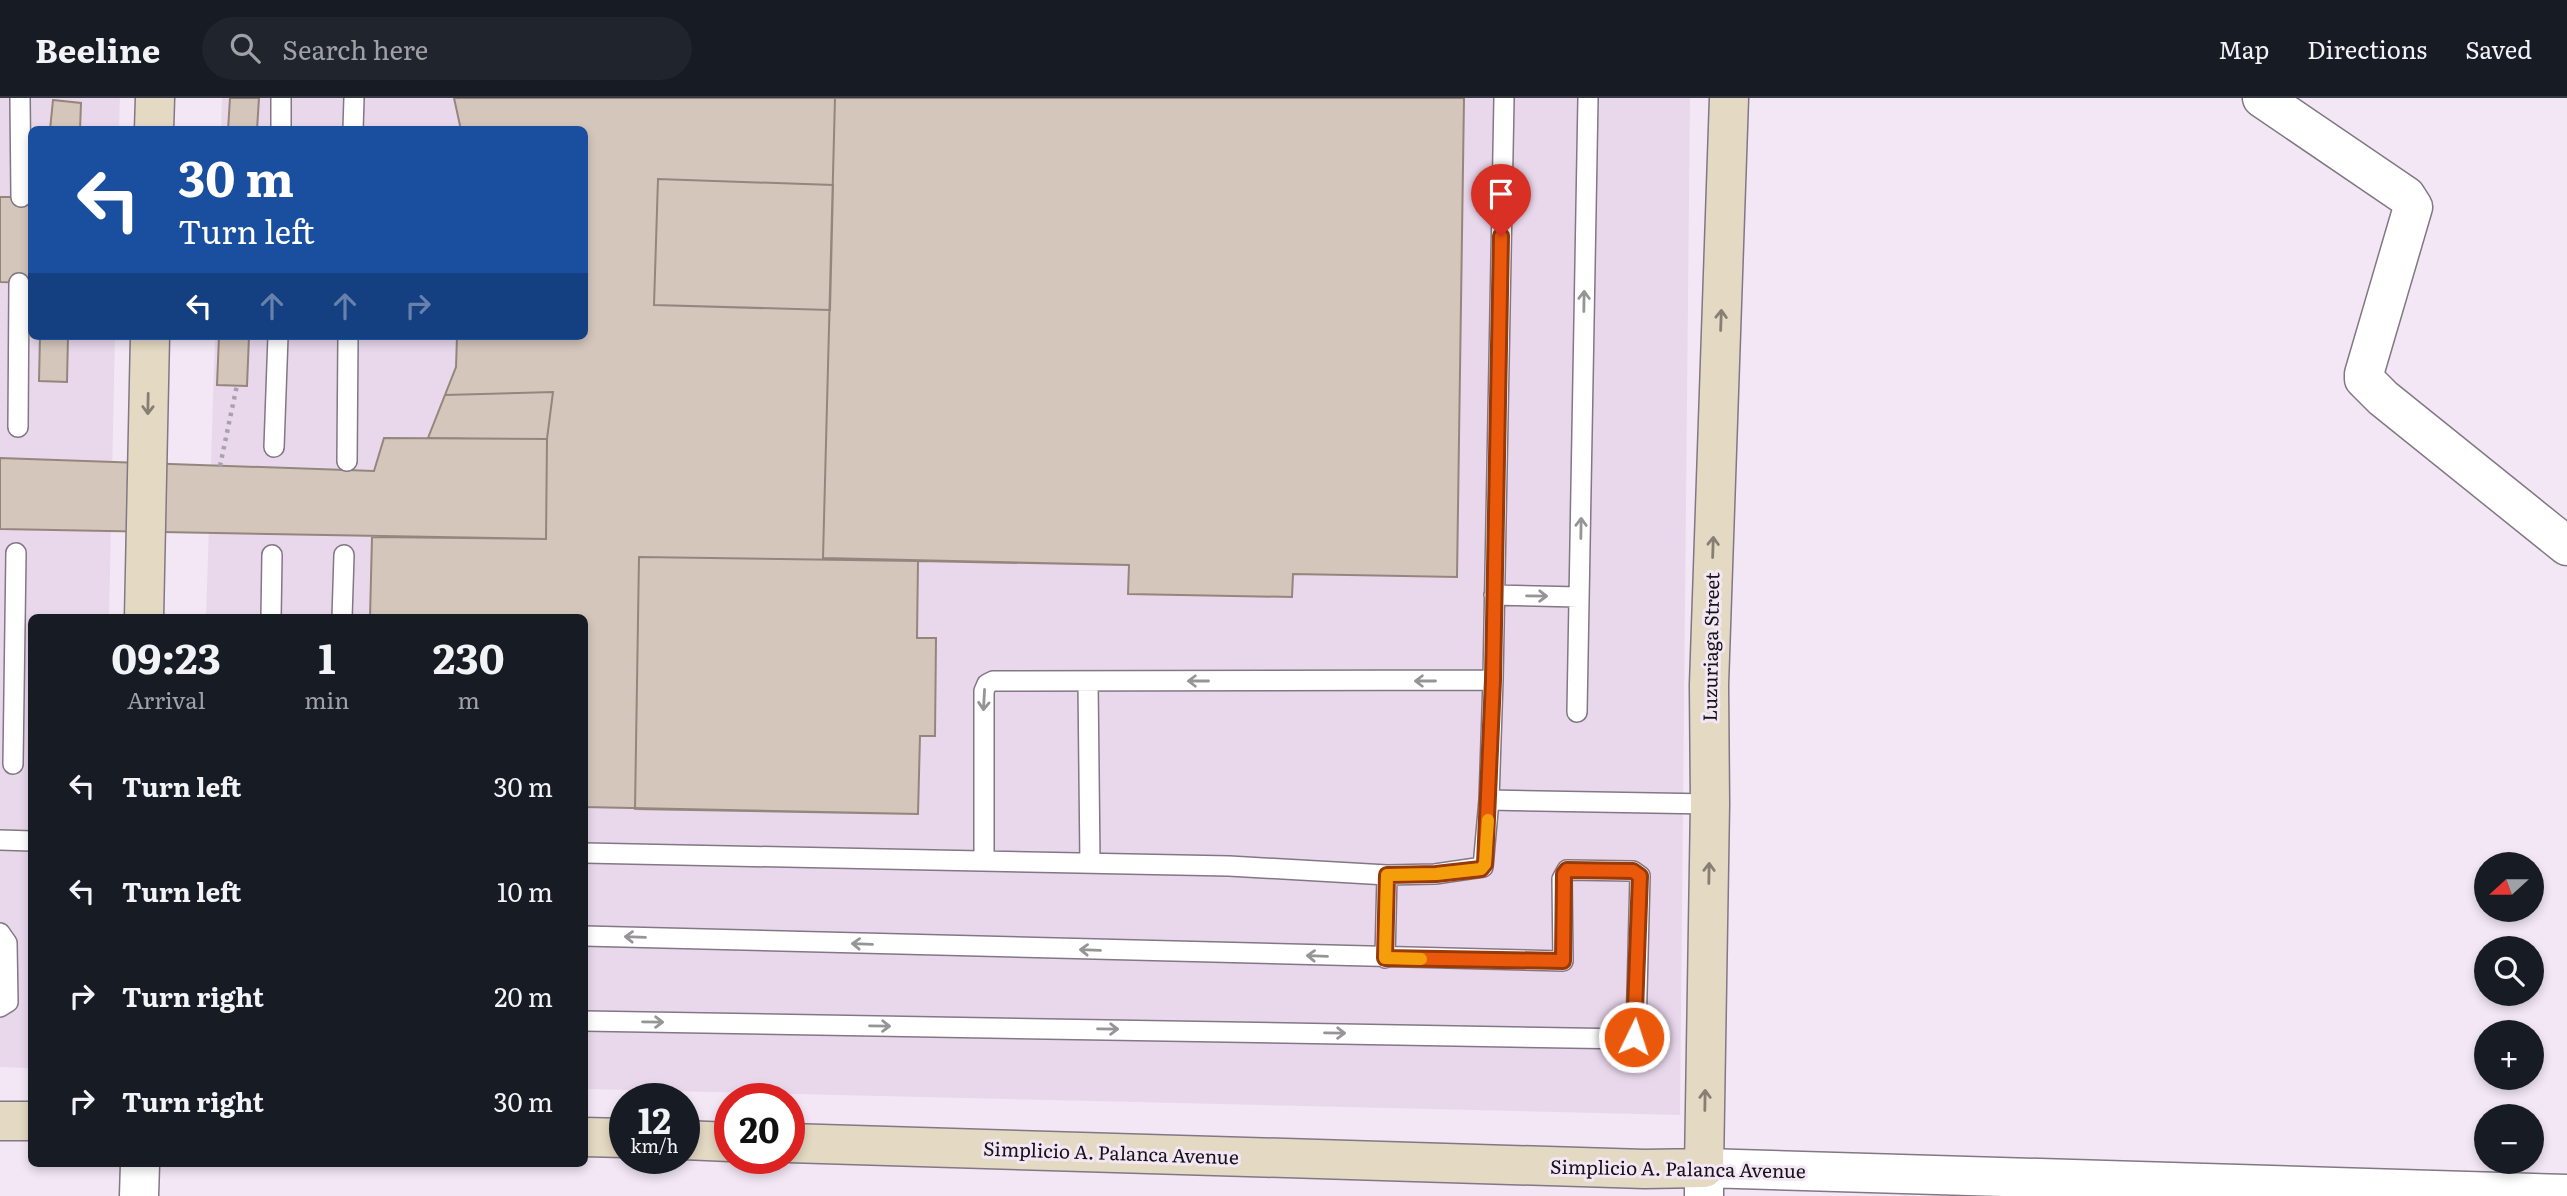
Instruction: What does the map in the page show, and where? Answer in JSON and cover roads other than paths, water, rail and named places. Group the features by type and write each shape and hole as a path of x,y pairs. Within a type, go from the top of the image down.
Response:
{"street":[{"path":"154,126 155,98"},
{"name":"Luzuriaga Street","path":"1704,1182 1710,804 1709,685 1729,98"},
{"path":"2262,98 2406,196 2413,207 2364,379 2383,398 2567,546"},
{"path":"144,614 150,340"},
{"path":"0,1121 28,1121"},
{"path":"588,1137 609,1138"},
{"name":"Simplicio A. Palanca Avenue","path":"805,1143 1645,1169 1704,1182 2567,1194"},
{"path":"139,1196 140,1167"}],"lane":[{"path":"20,98 21,197"},
{"path":"281,98 281,126"},
{"path":"353,126 354,98"},
{"path":"588,853 1228,866 1387,875 1436,874 1483,867 1489,800 1493,680 1504,98"},
{"path":"1577,712 1588,98"},
{"path":"18,427 19,283"},
{"path":"274,447 278,340"},
{"path":"346,461 348,340"},
{"path":"13,764 16,553"},
{"path":"271,614 272,555"},
{"path":"342,614 344,555"},
{"path":"1494,595 1579,597"},
{"path":"984,861 985,687 993,681 1493,680"},
{"path":"1088,682 1090,863"},
{"path":"1489,800 1710,804"},
{"path":"0,840 28,841"},
{"path":"588,936 1563,961 1562,879 1567,870 1633,871 1640,876 1636,1032 1632,1039 588,1021"},
{"path":"1385,958 1387,875"},
{"path":"0,933 6,943 8,1002 0,1007"}]}
